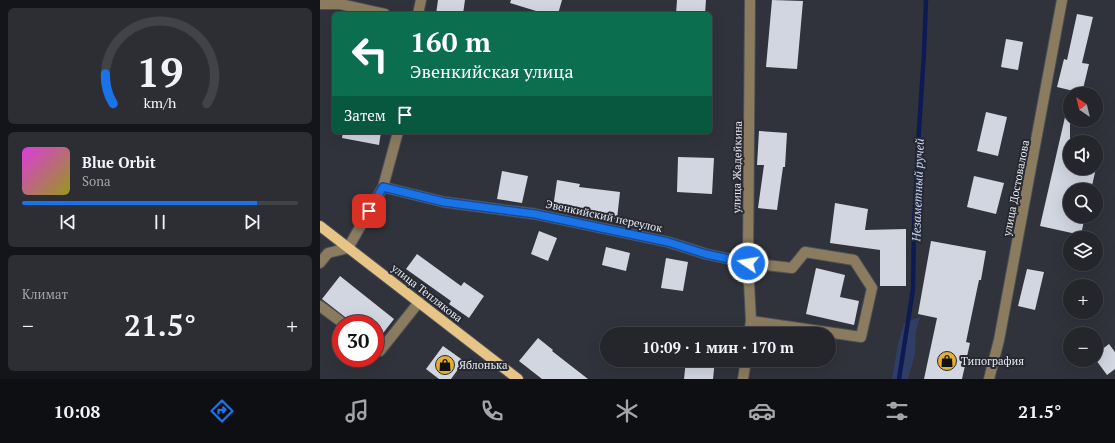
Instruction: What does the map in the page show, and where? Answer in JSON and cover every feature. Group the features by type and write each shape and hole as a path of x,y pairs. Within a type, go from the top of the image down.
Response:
{"main road":[{"name":"улица Теплякова","path":"320,226 518,379"}],"street":[{"path":"418,12 421,0"},
{"name":"улица Жадейкина","path":"750,0 748,263 750,327"},
{"name":"улица Достовалова","path":"989,379 1002,325 1062,0"},
{"path":"320,4 340,4 376,12"},
{"path":"320,263 328,253 348,248 383,187 397,134"},
{"name":"Эвенкийский переулок","path":"383,187 444,202 535,214 668,242 706,254 748,263 792,268 805,252 854,260 872,288 861,337 751,321"},
{"path":"384,346 419,302"},
{"path":"320,306 332,315"},
{"path":"743,379 745,367"}],"shaded area":[{"path":"920,317 916,331 915,354 908,379 892,379 898,344 904,323"}],"building":[{"path":"438,0 465,0 463,12 436,12"},
{"path":"511,0 562,0 559,12 539,12 510,3"},
{"path":"677,0 706,0 705,12 676,12"},
{"path":"772,0 803,1 797,69 766,67"},
{"path":"1077,14 1093,17 1082,63 1089,64 1083,87 1063,87 1063,88 1057,87 1064,59 1067,60"},
{"path":"1006,39 1023,42 1018,70 1001,67"},
{"path":"986,112 1007,117 998,156 977,151"},
{"path":"1063,126 1063,127 1070,127 1070,135 1063,135 1063,175 1094,175 1093,183 1063,183 1063,223 1084,223 1082,231 1063,231 1040,226"},
{"path":"759,131 787,133 785,167 783,167 777,210 758,208 764,165 757,165"},
{"path":"343,134 381,134 379,145 342,138"},
{"path":"678,157 714,158 712,194 677,192"},
{"path":"502,171 528,176 522,203 497,199"},
{"path":"974,176 1004,183 996,214 967,207"},
{"path":"557,180 580,184 579,187 620,192 617,219 553,208"},
{"path":"835,203 868,209 865,230 906,229 906,286 880,286 880,250 830,243"},
{"path":"539,231 557,238 548,261 531,254"},
{"path":"931,241 986,251 981,280 979,280 966,342 970,343 962,379 924,379 937,318 918,314"},
{"path":"606,247 630,253 626,271 602,265"},
{"path":"417,254 461,286 464,282 484,296 469,318 449,304 451,301 406,269"},
{"path":"666,258 688,262 683,291 661,288"},
{"path":"816,268 845,275 840,297 859,301 854,325 806,314"},
{"path":"1027,269 1044,272 1035,310 1018,306"},
{"path":"340,276 394,319 384,332 384,315 342,315 322,299"},
{"path":"538,338 588,379 542,379 519,361"},
{"path":"1109,344 1115,352 1115,369 1107,375 1101,367 1103,367 1103,349"},
{"name":"Яблонька","path":"443,346 464,361 451,379 439,379 426,369"},
{"path":"685,367 714,367 713,379 684,379"}],"waterway":[{"name":"Незаметный ручей","path":"899,379 913,289 914,227 926,0"}],"place":[{"name":"Типография","path":"947,361"},
{"name":"Яблонька","path":"445,365"}],"route":[{"path":"369,211 383,187 444,202 535,214 668,242 706,254 748,263"}]}
